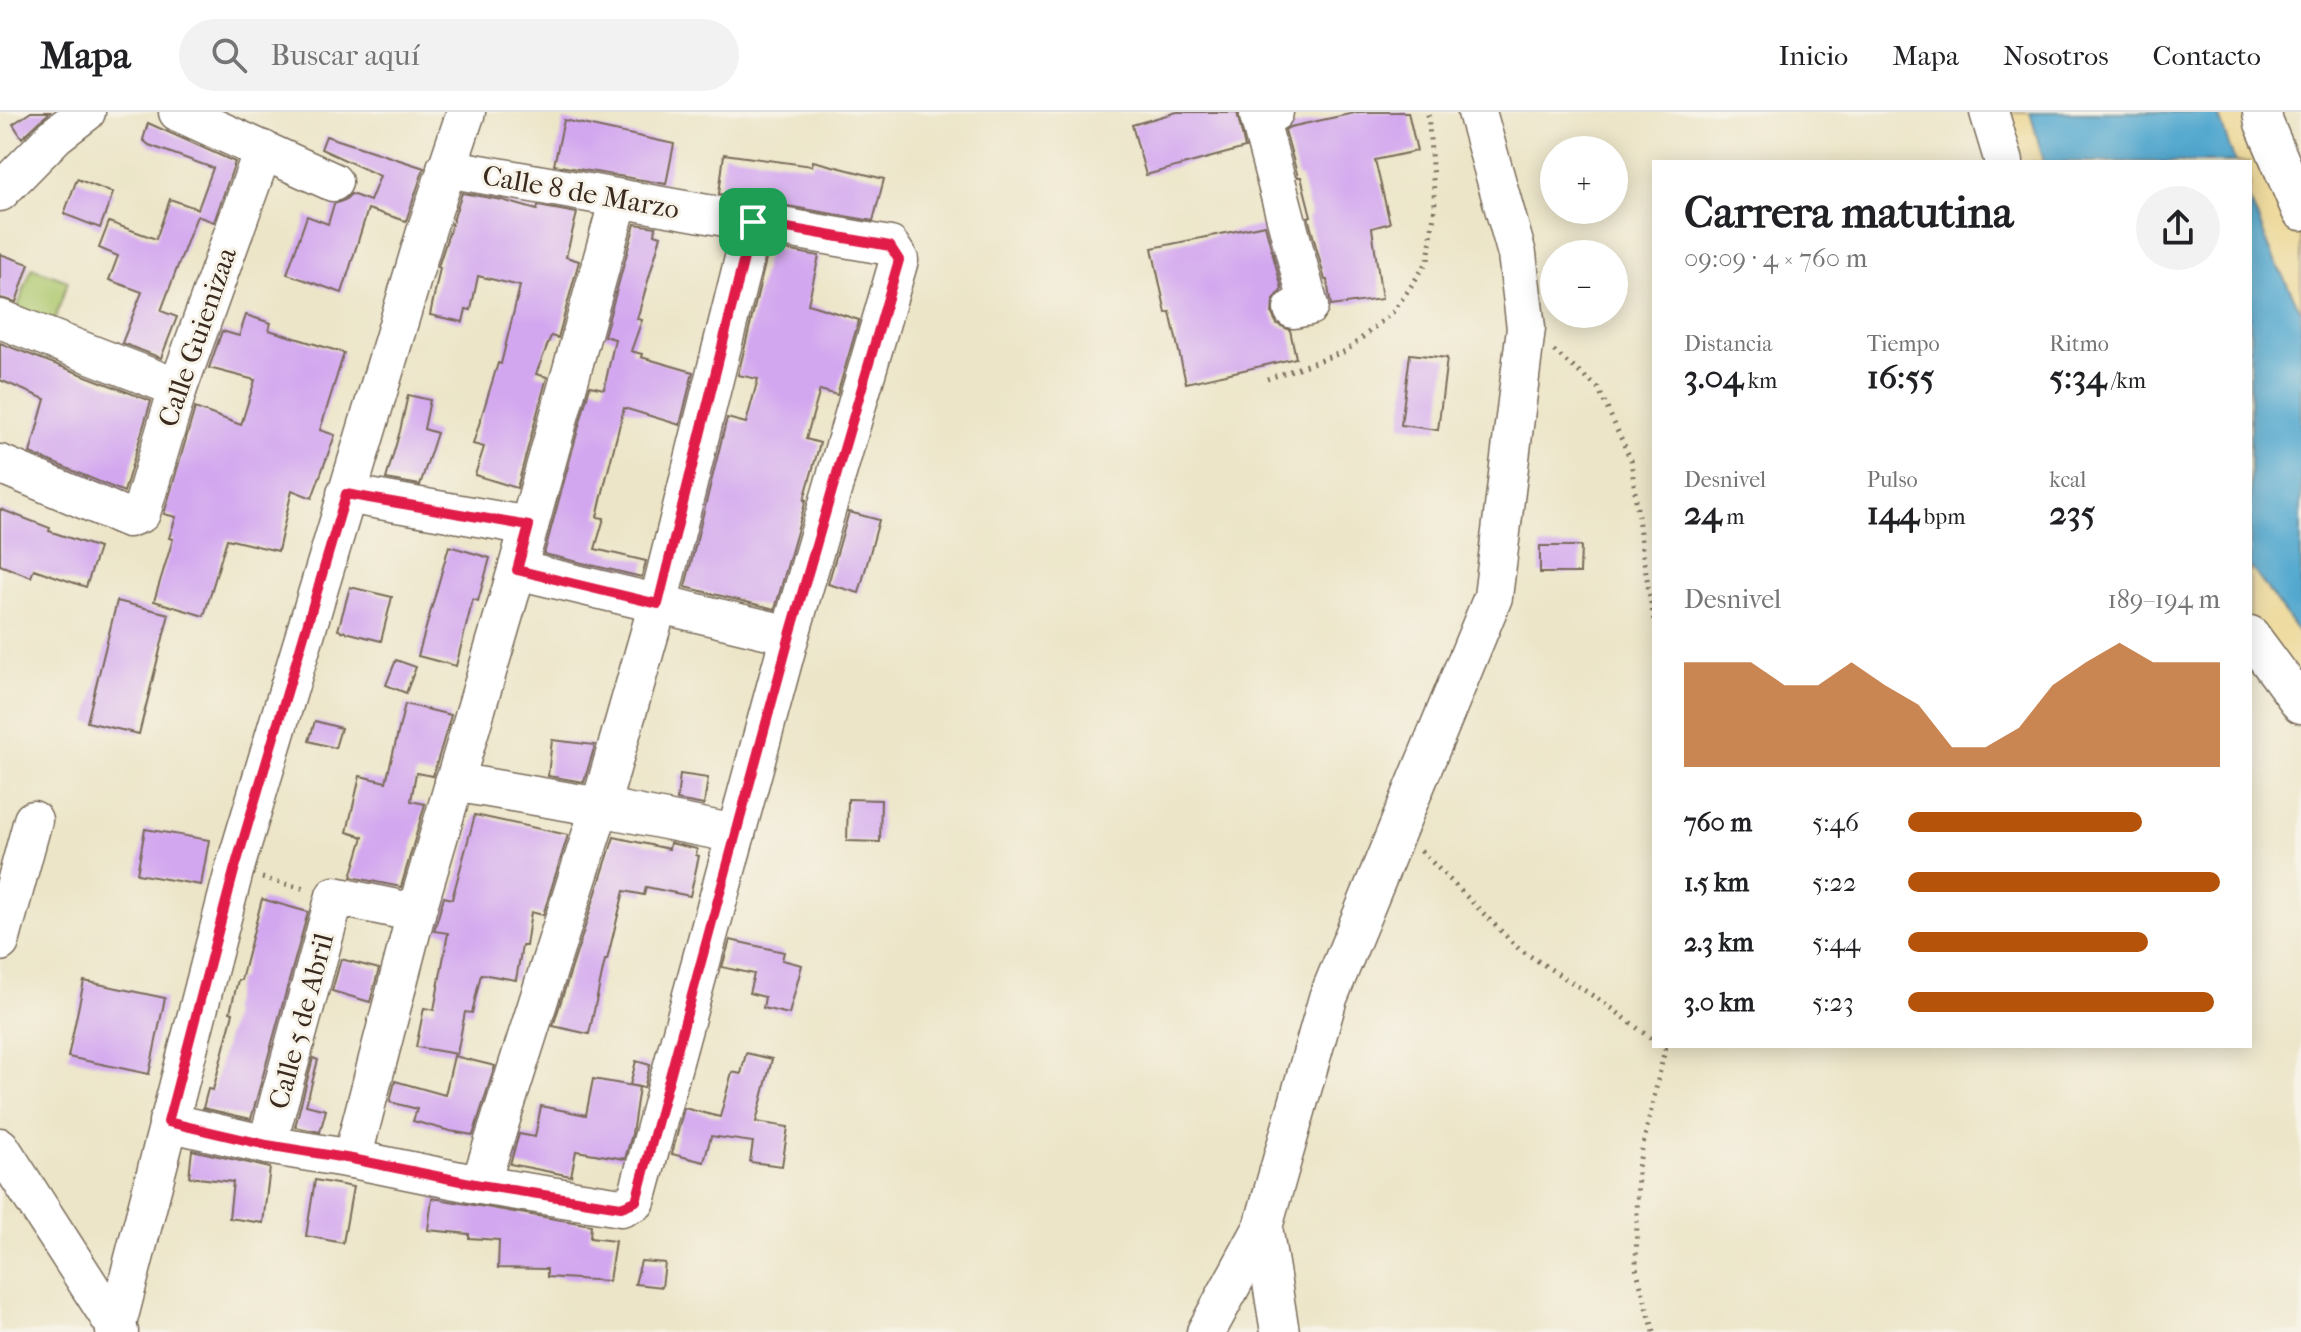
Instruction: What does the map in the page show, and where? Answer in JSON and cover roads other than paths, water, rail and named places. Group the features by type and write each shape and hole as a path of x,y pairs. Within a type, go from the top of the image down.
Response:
{"street":[{"path":"0,192 56,135 86,112"},
{"path":"178,112 333,182"},
{"path":"117,1331 234,871 346,494 466,112"},
{"path":"1274,112 1259,116 1309,306 1293,309"},
{"path":"1206,1332 1263,1227 1328,998 1493,597 1526,328 1517,254 1477,112"},
{"path":"1989,112 2003,160"},
{"path":"2262,112 2301,211"},
{"name":"Calle Guienizaa","path":"0,464 128,518 141,513 178,388 263,150"},
{"name":"Calle 8 de Marzo","path":"446,168 890,246 899,260 790,635"},
{"path":"352,1159 416,913 517,570 619,199"},
{"path":"480,1185 600,807 658,604 753,222"},
{"path":"0,319 178,388"},
{"path":"346,494 529,526"},
{"path":"168,1122 267,1145 480,1185 621,1207 636,1201 790,635 517,570"},
{"path":"2252,638 2301,704"},
{"path":"454,782 736,834"},
{"path":"0,942 33,820"},
{"name":"Calle 5 de Abril","path":"267,1145 335,896 416,913"},
{"path":"0,1147 117,1331"},
{"path":"1263,1227 1280,1332"}],"water":[{"path":"2030,112 2217,112 2234,160 2043,160"},
{"path":"2252,205 2274,259 2301,311 2301,636 2252,569"}]}
